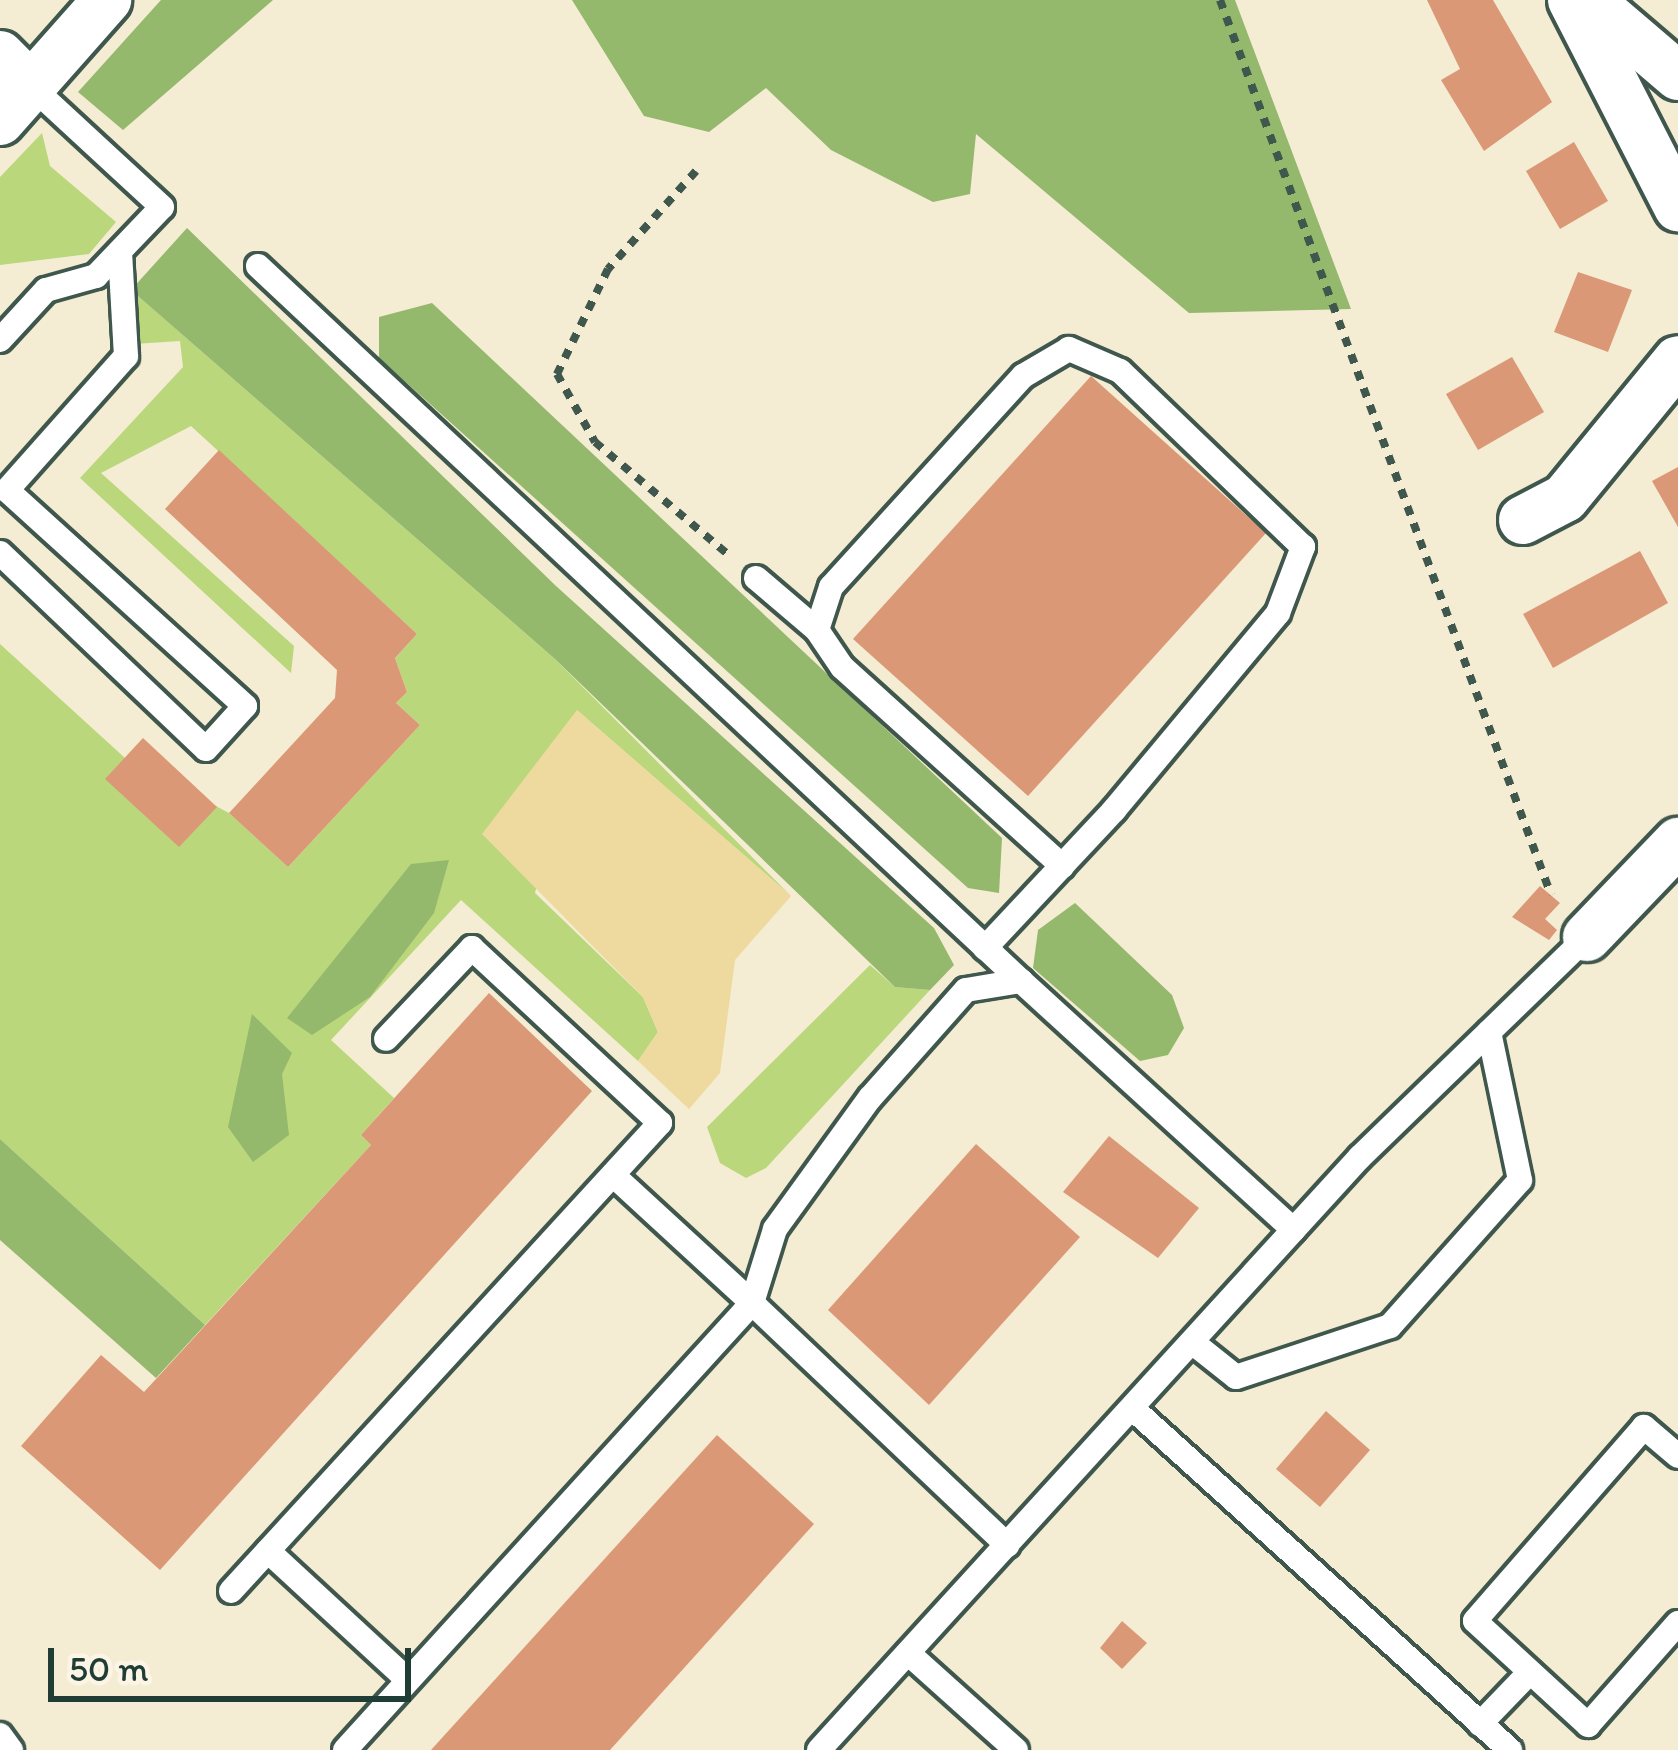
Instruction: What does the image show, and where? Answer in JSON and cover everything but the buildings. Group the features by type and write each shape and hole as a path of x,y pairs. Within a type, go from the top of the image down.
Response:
{"street":[{"path":"10,87 107,0"},
{"path":"1572,0 1678,208"},
{"path":"1589,0 1678,76"},
{"path":"1523,520 1565,498 1678,360"},
{"path":"1587,937 1678,842"}],"lane":[{"path":"0,340 46,290 96,276 162,207 10,87"},
{"path":"0,553 206,748 245,706 7,490 126,356 120,253"},
{"path":"258,266 1021,982 1294,1230"},
{"path":"817,630 831,586 1023,376 1069,349 1120,371 1245,480 1303,547 1278,613 1062,866 985,948"},
{"path":"756,578 817,630 842,668 1062,866"},
{"path":"819,1750 1294,1230 1587,937"},
{"path":"231,1591 660,1123 472,948 386,1039"},
{"path":"345,1750 752,1303 775,1229 870,1098 966,990 1021,982"},
{"path":"1192,1342 1236,1377 1390,1326 1520,1180 1489,1032"},
{"path":"613,1175 1007,1544"},
{"path":"1132,1408 1510,1750"},
{"path":"1678,1456 1645,1426 1475,1621 1588,1725 1678,1623"},
{"path":"268,1551 408,1680"},
{"path":"908,1653 1016,1750"},
{"path":"1480,1724 1530,1672"},
{"path":"0,1735 11,1750"}],"path":[{"path":"1220,0 1551,895"},
{"path":"696,171 608,269 557,374 596,442 756,578"}],"green space":[{"path":"161,0 273,0 123,130 78,92"},
{"path":"572,0 1235,0 1351,309 1189,313 976,134 970,194 933,202 831,150 766,88 709,132 644,116"},
{"path":"42,133 50,166 116,222 89,254 0,265 0,177"},
{"path":"187,228 556,586 934,928 954,965 930,990 895,987 555,659 131,290"},
{"path":"131,290 555,659 791,896 578,711 535,893 643,997 658,1032 638,1061 461,900 331,1040 394,1098 361,1135 371,1145 205,1325 0,1139 0,644 125,758 229,813 288,867 420,725 396,703 407,692 395,658 417,634 191,426 101,473 294,646 291,673 80,478 183,367 180,341 134,344"},
{"path":"432,303 1002,838 999,893 968,888 379,358 379,317"},
{"path":"449,860 434,913 370,997 312,1035 287,1018 411,864"},
{"path":"1075,903 1172,995 1184,1028 1168,1055 1140,1061 1033,968 1038,930"},
{"path":"870,965 895,987 930,990 766,1168 746,1178 720,1163 707,1127"},
{"path":"252,1014 292,1053 282,1074 289,1135 253,1162 228,1127"},
{"path":"0,1139 205,1325 156,1378 0,1240"}],"sand":[{"path":"577,710 791,896 735,960 720,1073 689,1109 638,1061 658,1032 643,997 482,834"}]}
